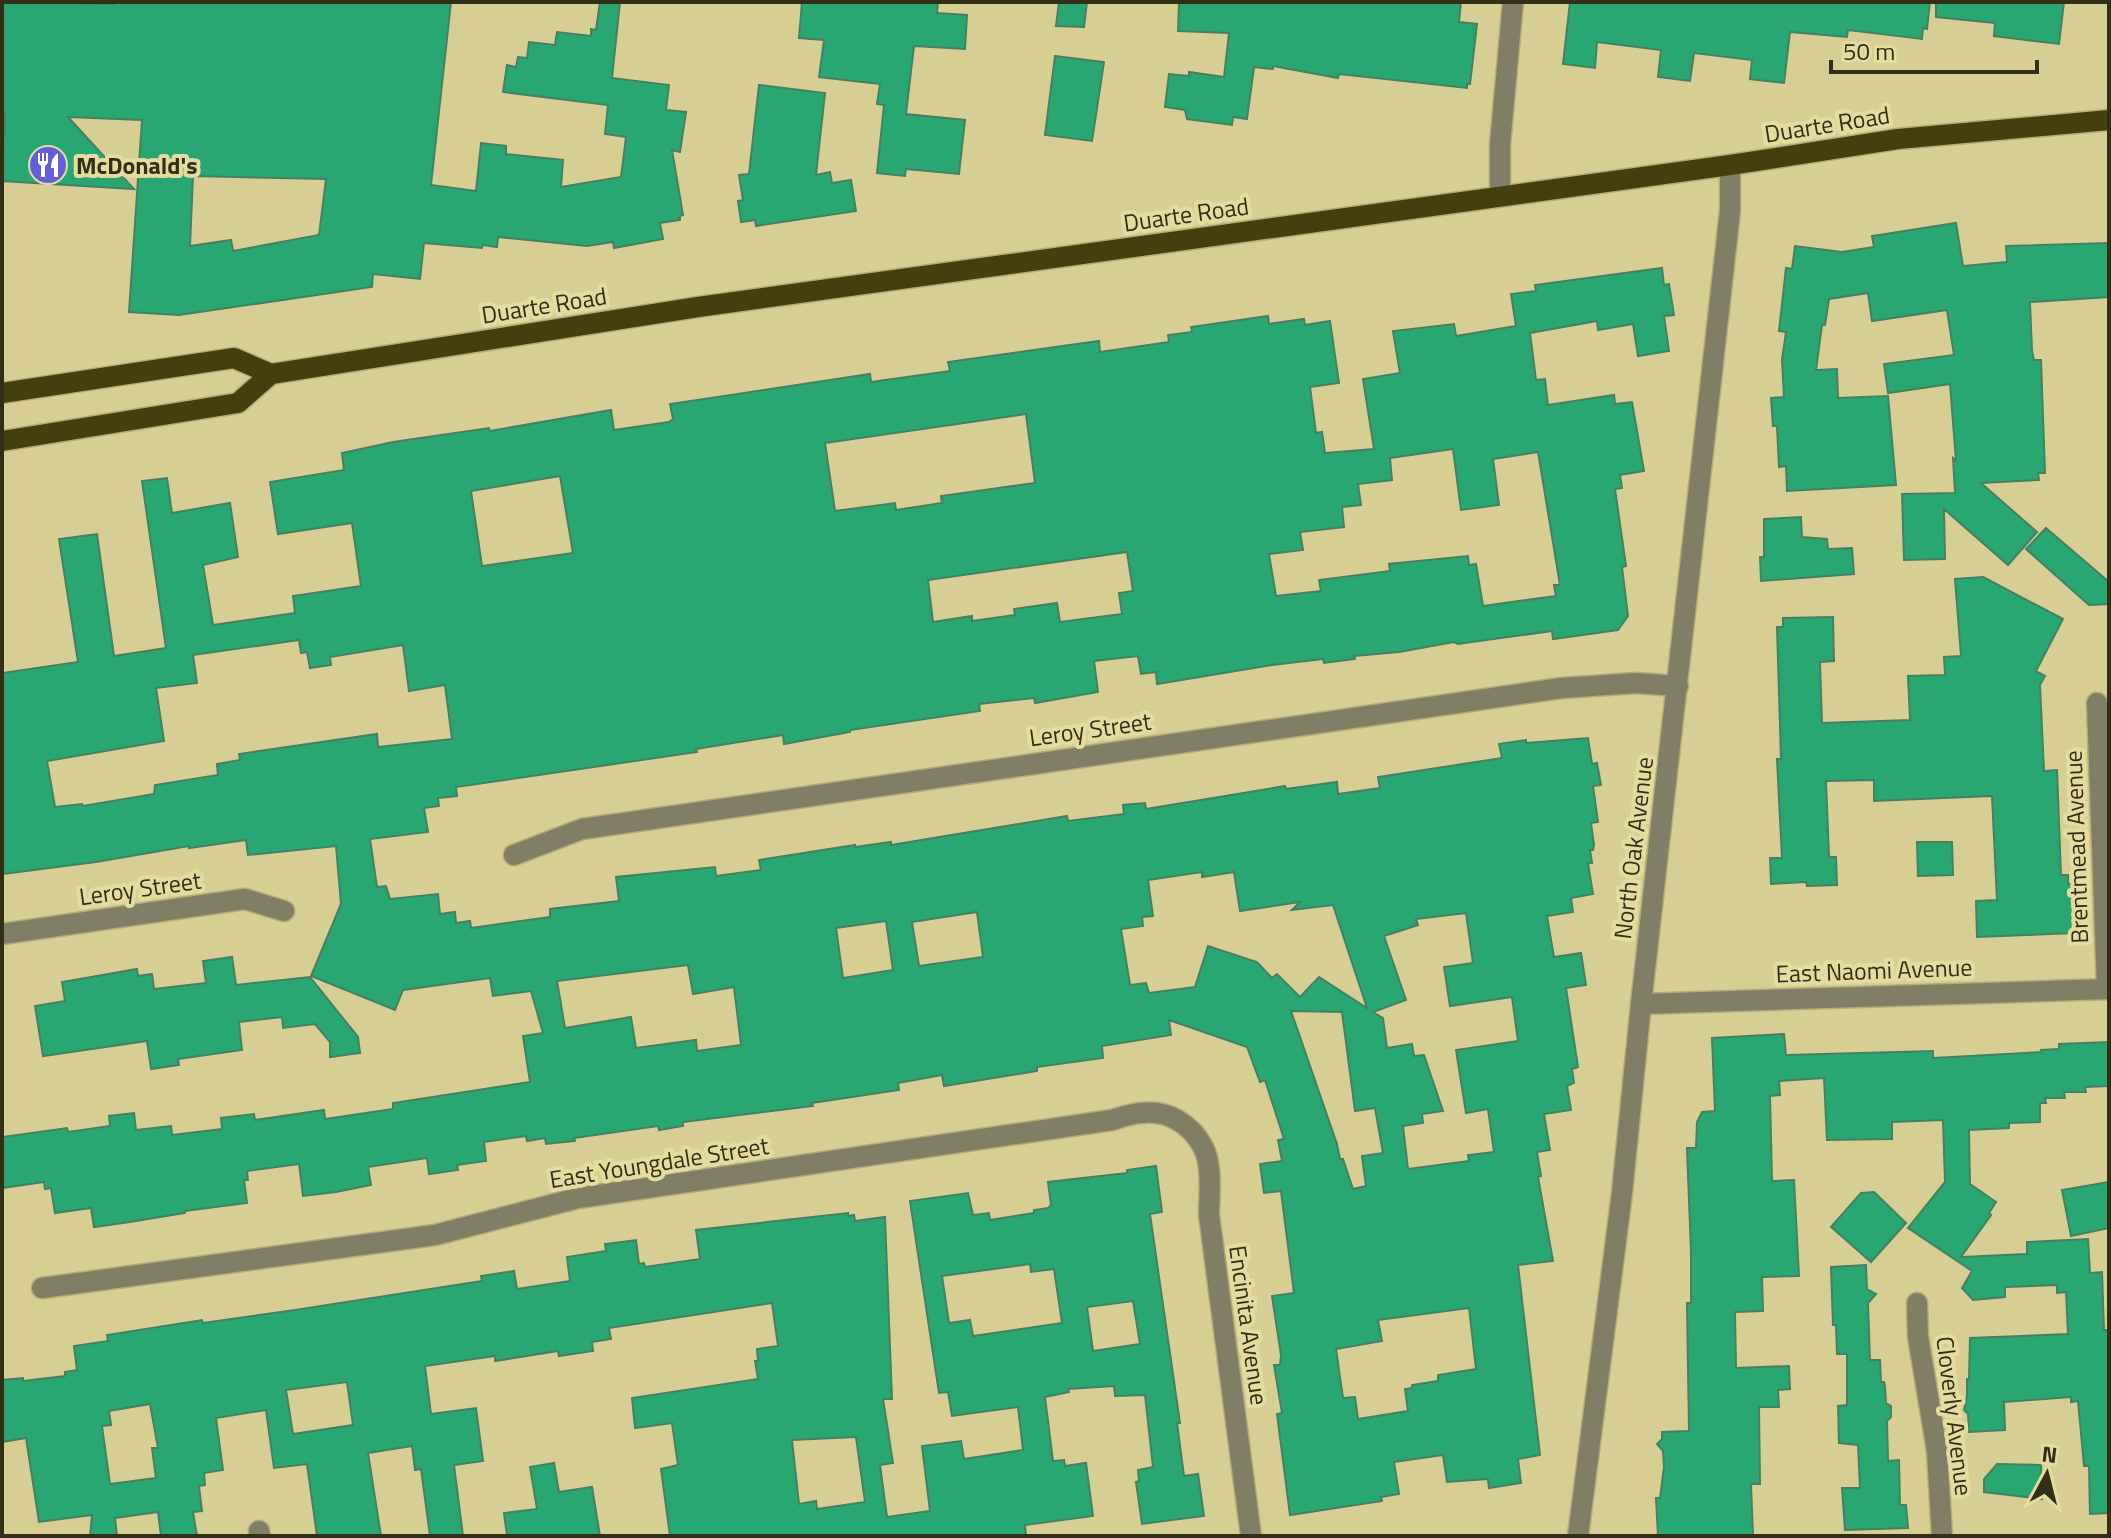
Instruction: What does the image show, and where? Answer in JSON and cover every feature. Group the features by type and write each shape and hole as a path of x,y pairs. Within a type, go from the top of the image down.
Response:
{"main road":[{"name":"Duarte Road","path":"271,374 713,305 1730,165 1898,139 2109,120"},
{"path":"2,393 234,358 271,374 238,403 2,441"}],"street":[{"path":"1500,196 1500,145 1513,2"},
{"name":"North Oak Avenue","path":"1578,1536 1622,1193 1730,211 1730,165"},
{"name":"Leroy Street","path":"514,855 598,826 1562,688 1636,683 1678,686"},
{"name":"Brentmead Avenue","path":"2097,703 2108,989"},
{"name":"Leroy Street","path":"2,934 245,899 284,911"},
{"name":"East Naomi Avenue","path":"1641,1004 2108,989"},
{"name":"East Youngdale Street","path":"42,1288 435,1235 578,1198 1065,1127 1143,1112 1169,1114 1187,1126"},
{"name":"Encinita Avenue","path":"1187,1126 1204,1148 1207,1162 1209,1215 1251,1536"},
{"name":"Cloverly Avenue","path":"1917,1303 1918,1337 1937,1451 1942,1536"}],"building":[{"path":"2,2 451,2 431,185 476,191 481,143 506,146 506,154 563,160 561,187 621,177 626,137 605,134 608,105 503,92 507,65 516,67 518,57 527,58 529,42 555,45 557,32 591,36 591,29 596,30 600,2 620,2 612,78 669,85 666,110 686,112 680,152 672,150 683,215 680,220 660,223 663,239 614,248 613,242 587,246 498,237 497,247 424,243 420,279 373,274 372,287 179,315 129,312 142,120 68,117 134,189 2,181 5,114 2,114","holes":["193,176 326,179 319,235 233,251 231,240 190,246"]},
{"path":"802,2 938,2 937,13 967,15 965,49 914,46 906,114 965,120 959,174 906,169 905,176 877,173 884,105 877,104 880,84 819,77 824,40 799,38"},
{"path":"1059,2 1087,2 1084,27 1056,26"},
{"path":"1179,2 1461,2 1459,22 1477,24 1470,84 1467,88 1339,74 1338,78 1273,66 1273,69 1254,67 1247,119 1233,117 1232,125 1187,119 1185,110 1165,107 1169,74 1189,76 1189,72 1224,77 1229,33 1178,31"},
{"path":"1570,2 1930,2 1927,29 1923,28 1922,39 1848,30 1847,37 1790,32 1784,83 1750,79 1752,60 1694,53 1690,81 1658,77 1661,50 1597,42 1595,68 1563,64"},
{"path":"1936,2 2064,2 2059,44 1994,36 1995,23 1936,17"},
{"path":"1055,56 1104,62 1092,141 1045,135"},
{"path":"759,85 825,93 816,175 830,172 832,183 851,180 856,211 756,226 755,220 741,222 738,201 743,200 739,175 749,174"},
{"path":"1956,223 1963,266 2007,262 2006,246 2109,243 2109,297 2030,302 2032,351 2034,360 2041,360 2045,473 2038,473 2039,480 1981,483 2037,532 2008,565 1944,509 1945,559 1904,560 1902,494 1955,493 1953,458 1956,461 1950,384 1888,393 1884,364 1954,355 1947,310 1872,321 1868,293 1829,299 1816,370 1837,369 1838,398 1888,396 1896,485 1787,491 1786,466 1779,467 1777,426 1773,426 1771,398 1784,397 1782,360 1786,332 1779,331 1786,268 1792,269 1795,246 1842,252 1874,247 1872,236"},
{"path":"1662,268 1664,285 1669,284 1674,315 1664,316 1669,351 1638,356 1633,324 1598,330 1597,321 1530,333 1536,380 1545,379 1548,405 1614,395 1615,404 1632,402 1644,471 1620,475 1622,488 1615,489 1626,566 1622,567 1628,616 1618,630 1553,639 1552,631 1458,644 1454,642 1354,656 1355,659 1272,665 1157,684 1156,672 1141,674 1138,656 1094,661 1098,692 1035,703 1034,698 979,704 980,711 850,730 784,744 783,735 696,749 697,752 456,787 457,796 438,798 439,806 424,808 428,832 370,839 377,887 386,886 390,899 438,894 440,914 455,912 456,923 470,921 471,928 550,917 550,909 619,901 616,877 715,867 716,876 761,870 759,860 855,845 891,842 891,845 1067,816 1068,821 1124,814 1123,805 1145,803 1146,809 1285,786 1286,789 1337,782 1338,794 1380,788 1378,777 1502,758 1499,744 1588,738 1592,764 1597,763 1601,785 1593,786 1598,822 1591,823 1594,845 1590,850 1592,863 1588,863 1593,894 1571,898 1573,912 1547,916 1554,957 1581,953 1586,985 1566,988 1578,1067 1572,1069 1574,1083 1567,1086 1571,1110 1544,1114 1550,1150 1537,1152 1541,1176 1538,1177 1553,1261 1518,1265 1540,1455 1518,1459 1521,1483 1489,1488 1488,1479 1447,1482 1443,1455 1394,1462 1399,1494 1381,1497 1382,1501 1290,1515 1277,1414 1282,1413 1274,1365 1280,1365 1281,1355 1272,1296 1294,1293 1281,1191 1264,1193 1260,1164 1282,1161 1278,1140 1284,1139 1265,1080 1260,1082 1247,1047 1169,1020 1171,1035 1102,1046 1103,1058 1037,1067 1037,1071 944,1086 942,1075 898,1083 899,1090 812,1103 813,1106 683,1122 683,1126 659,1130 658,1126 546,1144 545,1138 527,1141 526,1136 484,1142 486,1161 457,1165 458,1170 429,1174 427,1158 368,1167 371,1185 336,1192 303,1196 299,1164 247,1171 248,1180 244,1180 247,1203 130,1222 94,1227 91,1208 55,1213 51,1188 45,1189 44,1182 2,1188 2,1137 110,1126 109,1116 134,1113 136,1130 171,1126 172,1135 222,1129 221,1118 254,1114 255,1120 324,1110 325,1119 393,1109 393,1103 530,1082 523,1036 543,1033 531,991 493,996 490,978 403,990 395,1010 311,976 341,904 336,846 248,855 246,840 2,874 2,673 78,662 59,539 97,534 114,656 166,648 142,481 167,478 172,513 230,503 238,557 203,565 213,625 295,613 293,596 361,586 352,523 278,534 270,482 344,470 342,453 393,442 489,428 490,431 611,410 614,430 669,422 673,419 670,404 870,374 871,382 950,371 948,362 1099,341 1100,352 1169,342 1168,335 1192,332 1191,327 1268,316 1269,324 1304,319 1305,325 1330,321 1339,383 1310,387 1316,433 1322,432 1325,453 1374,449 1363,379 1400,373 1393,331 1454,324 1456,336 1516,326 1511,294 1536,291 1535,285","holes":["1026,414 1035,483 941,496 942,503 896,510 895,503 835,511 825,443","1453,449 1461,510 1499,505 1493,459 1538,452 1560,585 1554,585 1556,596 1483,606 1476,564 1469,565 1468,556 1389,564 1390,571 1319,580 1321,591 1276,596 1269,554 1303,550 1300,532 1344,527 1342,507 1361,505 1358,484 1392,480 1390,458","560,476 573,553 482,566 471,491","1127,552 1133,591 1119,593 1122,614 1060,622 1057,603 1014,609 1015,615 972,621 972,616 933,622 928,580","299,640 301,653 307,652 310,668 331,665 330,657 403,645 409,691 445,685 452,739 378,747 377,734 239,754 240,760 217,764 218,775 155,785 154,794 83,806 55,807 47,761 164,741 156,688 197,683 193,655","1202,872 1202,877 1234,872 1240,911 1300,902 1292,910 1333,905 1367,1008 1319,977 1300,997 1277,974 1272,978 1257,962 1208,946 1195,987 1149,993 1146,983 1130,985 1121,929 1143,926 1142,917 1153,916 1148,880","977,912 983,957 919,966 912,922","1466,913 1473,963 1444,967 1450,1006 1512,997 1518,1041 1456,1050 1466,1113 1488,1109 1494,1152 1468,1155 1469,1161 1408,1169 1403,1126 1423,1123 1422,1114 1443,1111 1424,1055 1414,1056 1412,1044 1387,1048 1383,1018 1373,1012 1406,1000 1384,936 1418,925 1416,919","886,921 893,970 843,978 836,928","688,965 693,994 734,987 741,1045 697,1051 696,1040 636,1048 631,1017 565,1028 557,981","1291,1011 1342,1012 1355,1111 1375,1108 1383,1153 1362,1156 1366,1186 1353,1189 1343,1159 1340,1159","1469,1308 1476,1369 1438,1375 1438,1381 1405,1389 1408,1411 1358,1419 1355,1397 1343,1398 1336,1349 1382,1341 1378,1320"]},
{"path":"1801,517 1802,537 1827,539 1828,549 1852,548 1854,574 1761,581 1764,519"},
{"path":"2046,528 2109,582 2109,604 2089,605 2026,549"},
{"path":"1983,577 2063,619 2036,671 2045,676 2040,685 2044,771 2057,770 2061,875 2068,875 2068,884 2073,884 2075,933 1977,937 1976,901 1997,900 1992,796 1874,801 1874,780 1826,781 1829,857 1836,857 1837,885 1807,886 1806,882 1771,884 1770,858 1782,858 1777,759 1781,759 1777,627 1783,627 1783,618 1833,617 1834,661 1820,662 1822,723 1910,720 1908,676 1945,675 1944,657 1961,656 1955,579"},
{"path":"1917,842 1952,842 1953,875 1918,876"},
{"path":"232,957 236,985 310,977 358,1037 360,1053 330,1057 330,1042 315,1024 283,1028 282,1017 239,1022 242,1050 178,1059 179,1065 151,1069 147,1041 43,1056 35,1006 65,1001 62,982 137,969 138,976 152,974 154,989 206,983 203,961"},
{"path":"1784,1034 1786,1055 1933,1051 1933,1058 2042,1052 2059,1049 2059,1044 2109,1042 2109,1086 2085,1087 2086,1092 2064,1092 2065,1098 2045,1098 2046,1103 2040,1103 2040,1122 2009,1123 2009,1128 1969,1130 1970,1184 1996,1202 1989,1213 1991,1215 1961,1257 2027,1254 2027,1242 2088,1239 2090,1273 2102,1272 2104,1330 2109,1330 2109,1513 2090,1514 2089,1466 2084,1466 2078,1401 2071,1402 2071,1397 2004,1402 2005,1430 1969,1432 1968,1414 1964,1410 1969,1379 1970,1338 2068,1334 2066,1292 2057,1293 2057,1285 2005,1287 2005,1297 1973,1300 1962,1288 1972,1271 1908,1228 1945,1182 1943,1120 1892,1122 1892,1139 1827,1140 1824,1078 1779,1081 1780,1095 1770,1096 1772,1181 1794,1180 1799,1276 1762,1277 1763,1311 1735,1312 1736,1368 1789,1366 1790,1389 1778,1390 1779,1407 1759,1407 1760,1484 1751,1484 1753,1536 1658,1536 1656,1498 1660,1498 1664,1467 1663,1451 1657,1444 1662,1439 1662,1432 1689,1431 1687,1303 1691,1303 1691,1252 1687,1148 1696,1148 1697,1122 1702,1112 1715,1111 1712,1038"},
{"path":"1156,1166 1162,1212 1150,1214 1180,1423 1177,1423 1184,1476 1198,1474 1204,1516 1142,1524 1136,1482 1139,1481 1138,1470 1153,1467 1145,1395 1115,1396 1114,1386 1068,1389 1069,1392 1045,1397 1053,1461 1064,1460 1065,1466 1086,1463 1093,1516 1025,1525 1026,1536 670,1536 661,1469 678,1465 672,1423 635,1428 632,1398 758,1379 757,1349 778,1346 772,1303 609,1328 611,1339 592,1342 593,1351 559,1356 558,1351 495,1361 495,1356 425,1366 431,1414 476,1408 483,1461 454,1465 463,1536 430,1536 421,1469 415,1470 412,1446 368,1453 381,1536 317,1536 307,1464 274,1468 266,1410 216,1418 223,1470 204,1473 205,1485 199,1486 202,1511 193,1512 197,1536 161,1536 158,1512 115,1518 117,1536 90,1536 92,1515 39,1522 26,1438 2,1442 2,1380 65,1376 65,1372 77,1370 74,1346 108,1341 107,1335 482,1281 481,1276 514,1271 517,1289 570,1281 567,1257 606,1251 605,1244 636,1240 639,1264 644,1263 645,1267 700,1259 696,1230 848,1213 848,1216 854,1215 855,1221 885,1217 892,1399 883,1399 893,1463 880,1465 887,1517 930,1511 922,1446 961,1441 964,1459 1023,1450 1018,1407 952,1416 948,1392 939,1393 910,1201 968,1193 973,1215 989,1213 990,1220 1048,1208 1051,1205 1048,1182 1127,1173 1127,1170","holes":["1030,1264 1031,1272 1054,1269 1062,1323 973,1336 970,1320 949,1323 942,1276","1133,1301 1140,1344 1093,1351 1087,1307","347,1382 353,1425 293,1434 286,1390","150,1404 158,1448 152,1448 156,1478 110,1484 102,1426 111,1425 109,1411","856,1437 865,1502 817,1509 816,1501 799,1504 792,1440"]},
{"path":"2109,1182 2109,1228 2071,1236 2062,1190"},
{"path":"1874,1192 1906,1223 1871,1262 1831,1227 1861,1193"},
{"path":"1866,1265 1867,1289 1876,1294 1868,1303 1870,1360 1880,1360 1886,1403 1891,1406 1891,1417 1887,1421 1888,1461 1899,1460 1900,1505 1906,1505 1908,1528 1845,1530 1842,1488 1860,1488 1858,1445 1839,1443 1838,1406 1847,1405 1847,1354 1837,1354 1831,1267"},
{"path":"554,1463 559,1492 592,1487 600,1536 507,1536 504,1513 537,1509 530,1467"},
{"path":"1997,1464 2041,1465 2042,1499 1984,1492 1984,1479"}],"place":[{"name":"McDonald's","path":"48,165"}]}
